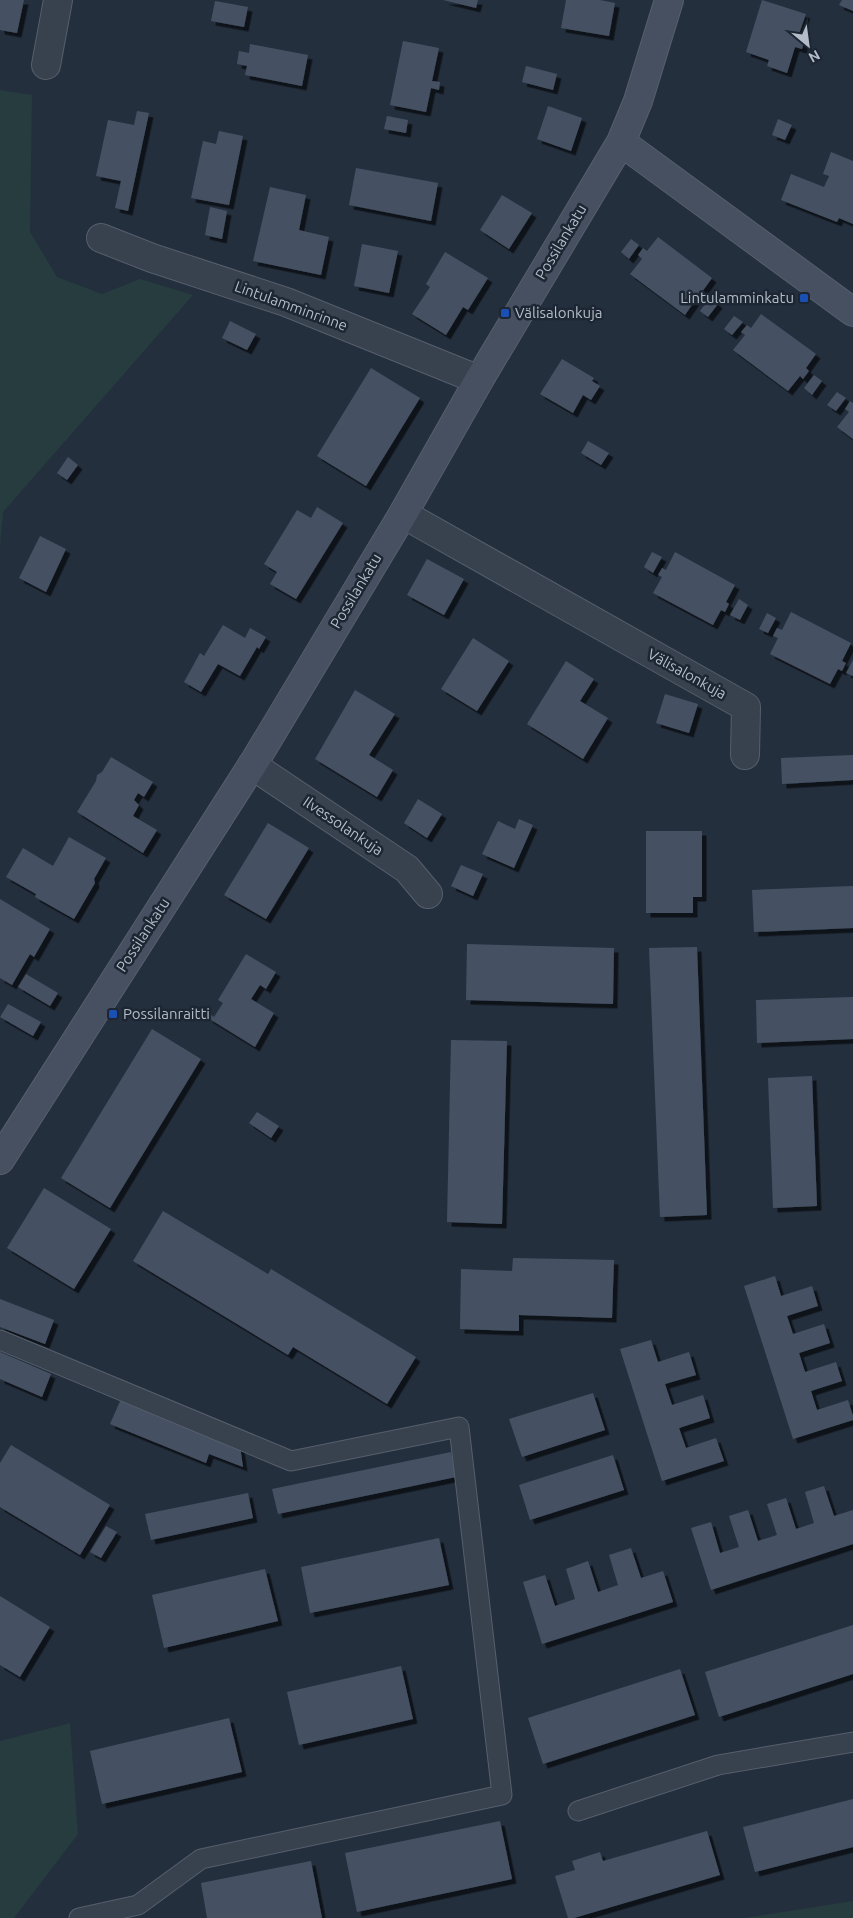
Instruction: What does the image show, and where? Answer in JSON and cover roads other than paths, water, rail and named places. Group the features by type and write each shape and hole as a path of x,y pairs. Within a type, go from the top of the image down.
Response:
{"street":[{"path":"46,65 58,0"},
{"name":"Possilankatu","path":"0,1160 252,765 403,514 479,380 621,142 638,101 669,0"},
{"path":"621,142 853,312"},
{"name":"Lintulamminrinne","path":"101,238 152,258 286,302 479,380"},
{"name":"Välisalonkuja","path":"403,514 746,707 745,755"},
{"name":"Ilvessolankuja","path":"252,765 407,869 428,894"}],"lane":[{"path":"0,1340 291,1461 460,1427 502,1795 201,1859 138,1904 79,1918"},
{"path":"578,1811 718,1766 853,1742"}],"place":[{"name":"Lintulamminkatu","path":"804,298"},
{"name":"Välisalonkuja","path":"505,313"},
{"name":"Possilanraitti","path":"113,1014"}]}
